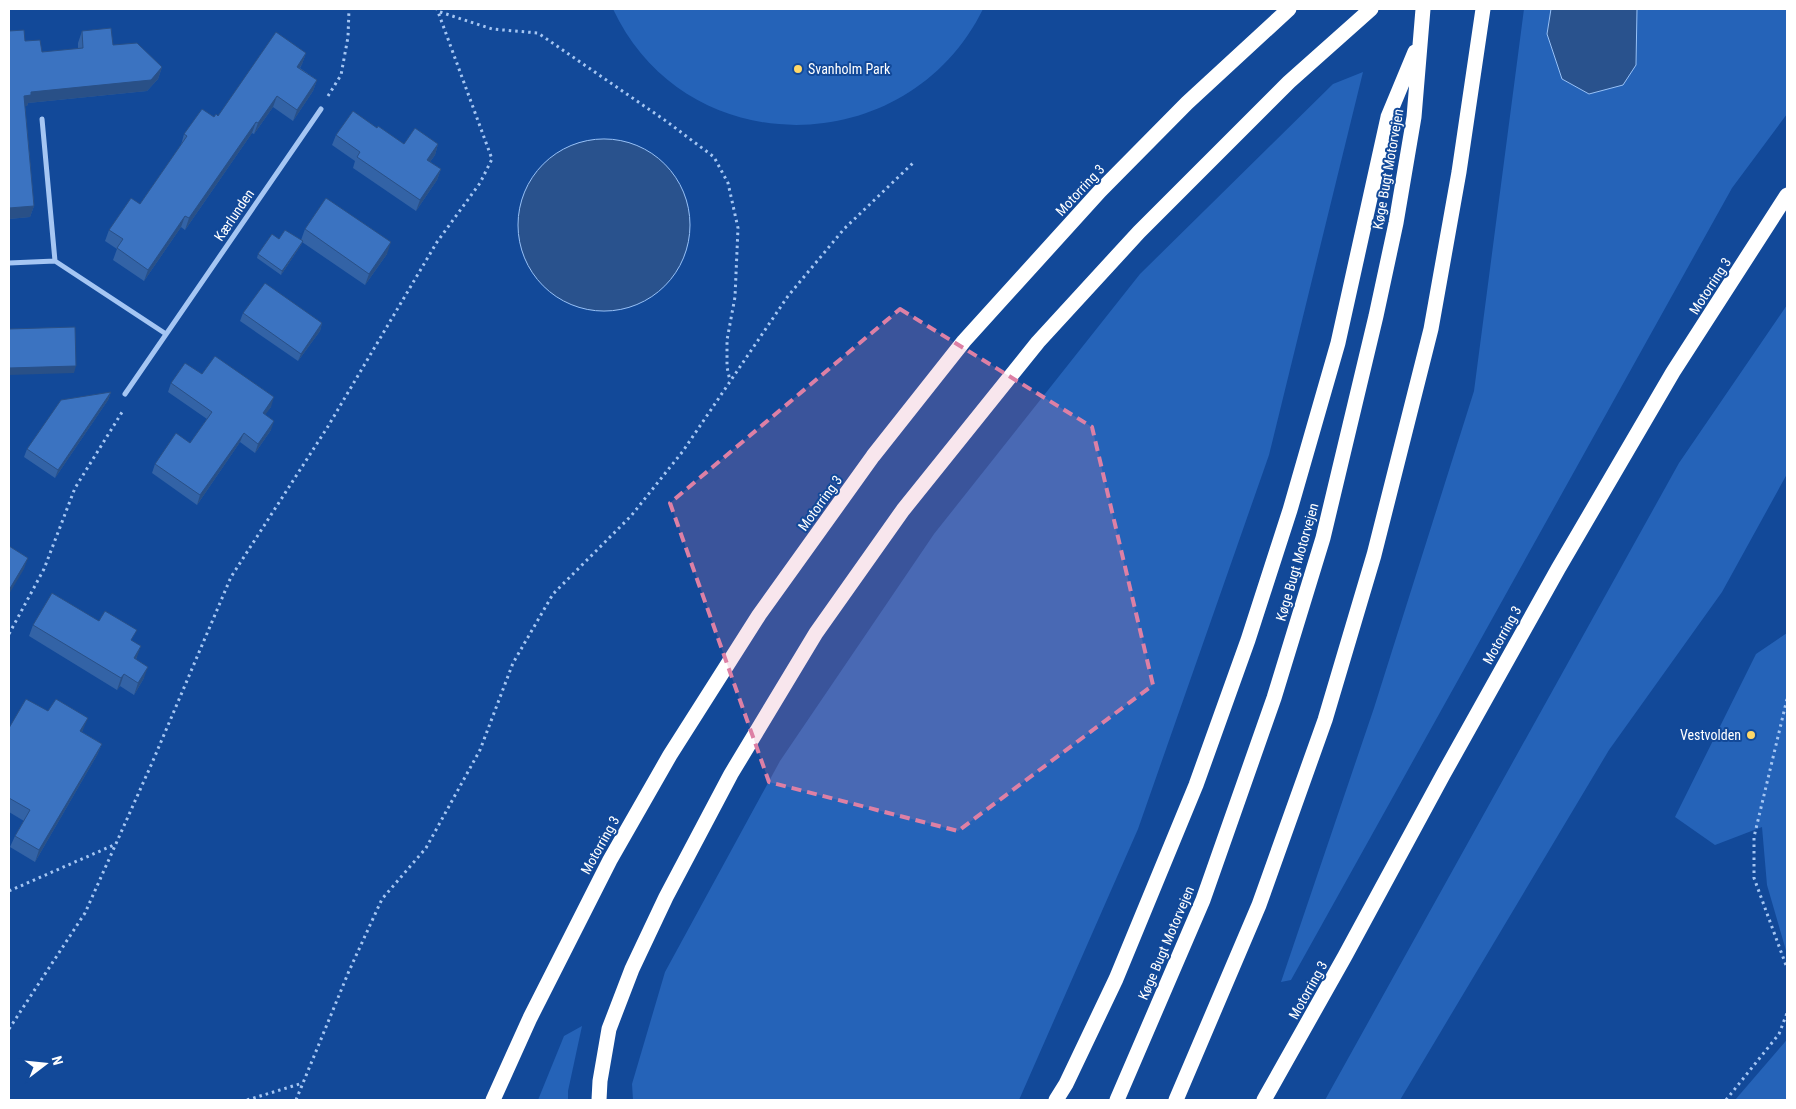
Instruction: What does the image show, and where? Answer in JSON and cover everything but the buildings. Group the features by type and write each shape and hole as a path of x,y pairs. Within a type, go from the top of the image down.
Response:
{"highway":[{"name":"Motorring 3","path":"493,1100 530,1018 610,860 666,763 759,615 868,464 964,341 1100,191 1187,103 1289,9"},
{"path":"599,1100 600,1082 609,1029 632,969 666,897 731,774 816,633 903,510 1038,342 1139,232 1289,82 1372,9"},
{"name":"Køge Bugt Motorvejen","path":"1117,1100 1203,900 1274,698 1323,538 1376,316 1396,223 1414,116 1423,9"},
{"path":"1176,1100 1259,905 1325,720 1374,555 1431,329 1459,172 1483,9"},
{"path":"1056,1100 1066,1084 1120,969 1196,785 1248,640 1290,510 1338,343 1388,117 1420,38"},
{"name":"Motorring 3","path":"1264,1100 1558,569 1674,372 1787,196"}],"street":[{"name":"Kærlunden","path":"125,394 321,109"},
{"path":"42,118 55,261"},
{"path":"9,263 55,261 166,334"}],"path":[{"path":"321,109 341,75 348,36 349,9"},
{"path":"438,10 492,29 538,33 666,122 714,158 728,183 738,228 735,297 727,340 727,367 730,381"},
{"path":"9,1029 85,913 231,577 327,428 437,242 480,182 492,159 438,10"},
{"path":"296,1100 349,971 382,899 426,848 480,750 513,663 553,594 631,516 683,450 788,296 837,236 913,163"},
{"path":"9,634 44,569 75,488 126,406 125,394"},
{"path":"1787,699 1754,837 1754,878 1787,968"},
{"path":"9,892 116,844"},
{"path":"1726,1100 1779,1034 1787,1013"},
{"path":"247,1100 303,1083"}],"highlighted area":[{"path":"900,309 1092,427 1153,685 958,831 769,782 670,503"}],"shaded area":[{"name":"Svanholm Park","path":"613,9 983,9 949,59 904,95 852,117 797,125 742,118 691,96 647,60"},
{"path":"1524,9 1551,9 1547,34 1636,65 1637,9 1787,9 1787,114 1732,188 1291,980 1281,982 1374,708 1474,391"},
{"path":"1551,9 1637,9 1636,65 1623,85 1589,94 1562,79 1547,34"},
{"path":"1363,72 1269,455 1138,829 1019,1100 633,1100 632,1084 665,972 780,761 934,534 1140,274 1333,84"},
{"path":"604,139 621,141 637,146 665,164 683,192 688,208 690,225 688,242 683,258 665,286 637,304 621,309 604,311 587,309 571,304 543,286 525,258 520,242 518,225 520,208 525,192 543,164 571,146 587,141"},
{"path":"1787,305 1787,474 1722,592 1609,750 1400,1100 1325,1100 1679,463"},
{"name":"Vestvolden","path":"1787,633 1787,954 1767,885 1762,827 1715,845 1675,817 1756,654"},
{"path":"582,1026 568,1091 568,1100 538,1100 564,1036"},
{"path":"1787,1039 1787,1100 1735,1100 1785,1042"}],"place":[{"name":"Svanholm Park","path":"798,69"},
{"name":"Vestvolden","path":"1751,735"}]}
